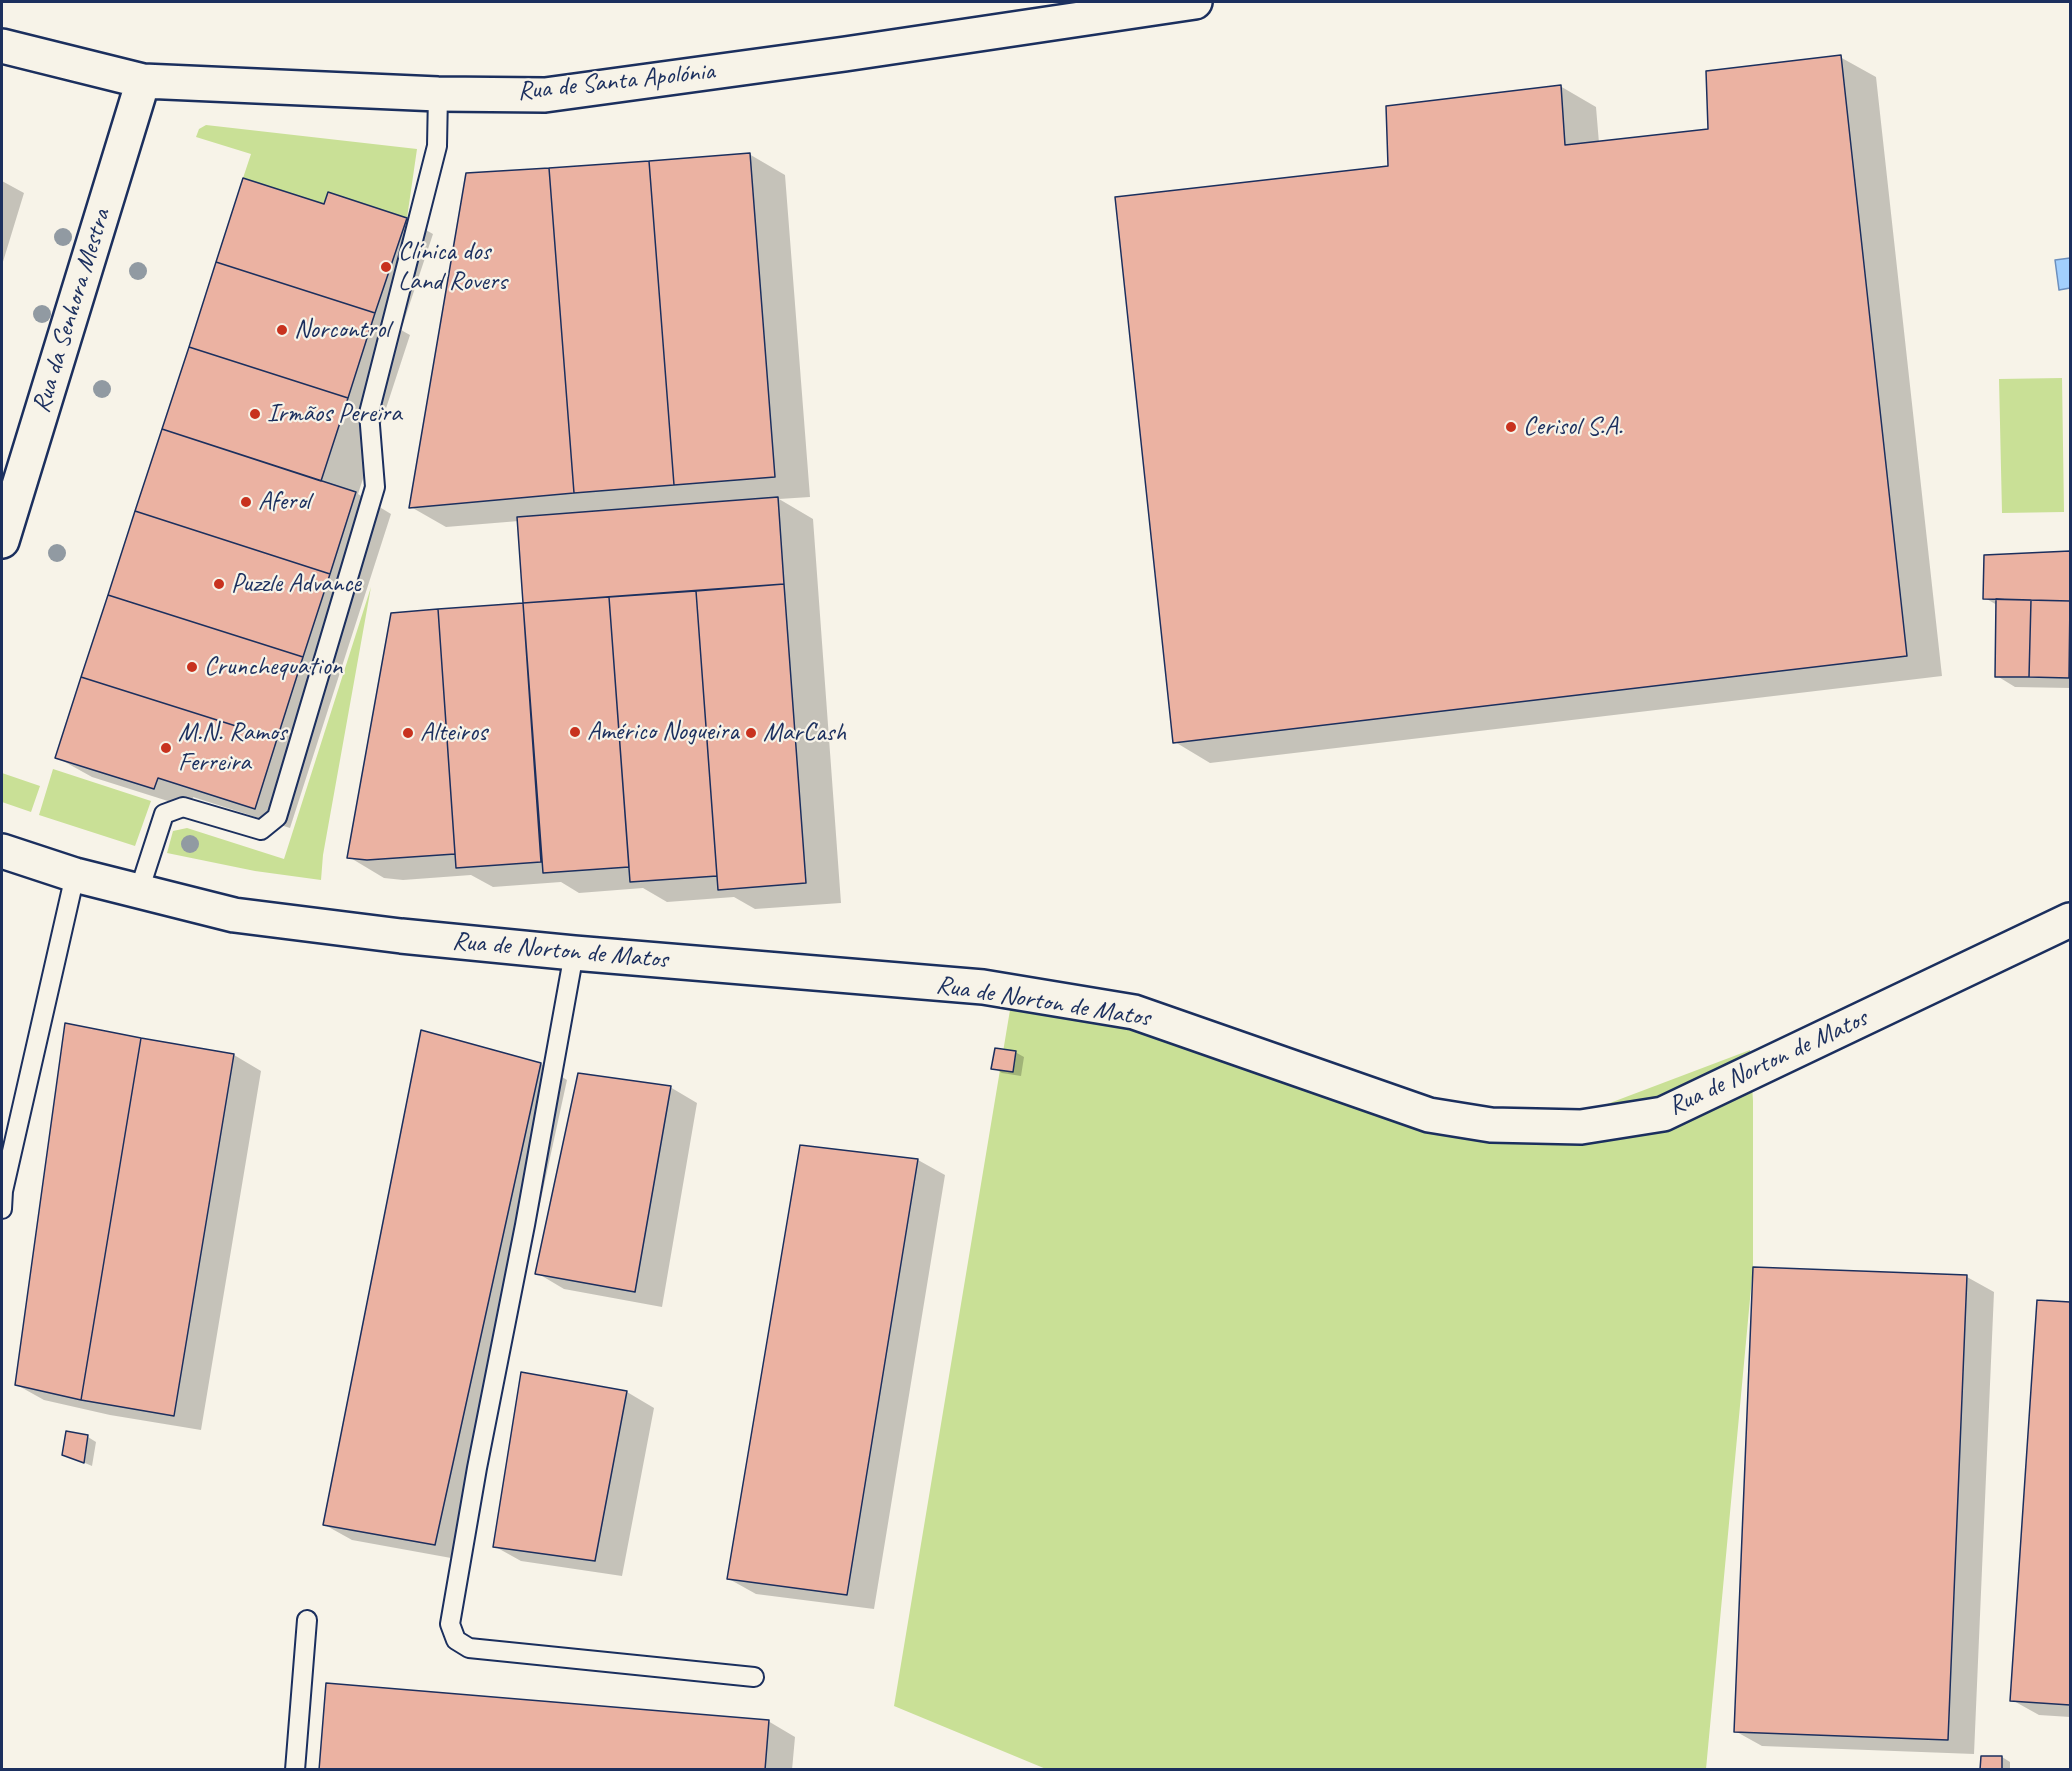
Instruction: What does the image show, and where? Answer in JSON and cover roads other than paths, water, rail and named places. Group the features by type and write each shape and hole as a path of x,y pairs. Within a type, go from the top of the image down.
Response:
{"street":[{"name":"Rua de Santa Apolónia","path":"2,46 143,81 438,94 545,95 1195,2"},
{"name":"Rua da Senhora Mestra","path":"2,541 143,81"},
{"name":"Rua de Norton de Matos","path":"2,851 75,875 234,915 401,936 574,953 983,987 1134,1012 1429,1115 1491,1125 1581,1127 1663,1114 2070,920"}],"lane":[{"path":"139,891 164,814 183,807 261,830 277,817 375,487 369,413 436,146 438,94"},
{"path":"2,1209 3,1191 75,875"},
{"path":"574,953 450,1624 456,1640 469,1648 754,1677"},
{"path":"295,1770 307,1620"}],"water":[{"path":"2070,258 2070,288 2059,290 2055,260"}],"place":[{"name":"Clínica dos Land Rovers","path":"386,267"},
{"name":"Norcontrol","path":"282,330"},
{"name":"Irmãos Pereira","path":"255,414"},
{"name":"Cerisol S.A.","path":"1511,427"},
{"name":"Aferol","path":"246,502"},
{"name":"Puzzle Advance","path":"219,584"},
{"name":"Crunchequation","path":"192,667"},
{"name":"Américo Nogueira","path":"575,732"},
{"name":"Alteiros","path":"408,733"},
{"name":"MarCash","path":"751,733"},
{"name":"M.N. Ramos Ferreira","path":"166,748"}]}
